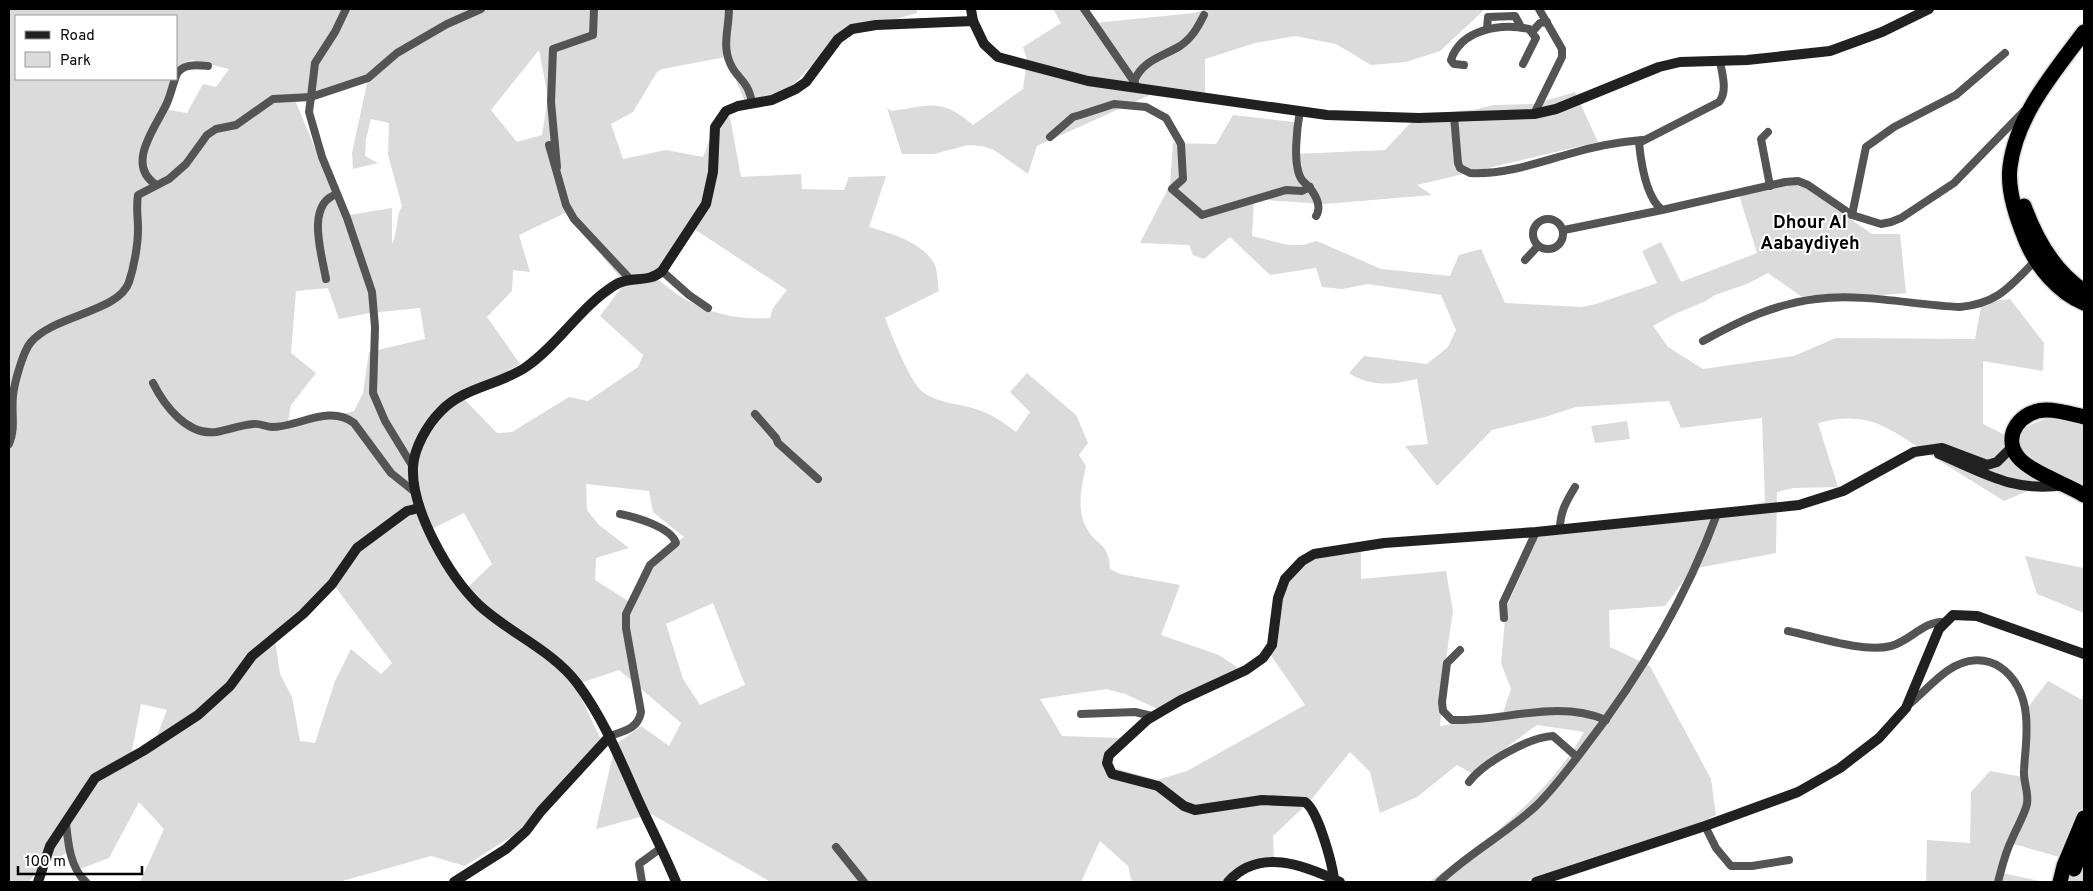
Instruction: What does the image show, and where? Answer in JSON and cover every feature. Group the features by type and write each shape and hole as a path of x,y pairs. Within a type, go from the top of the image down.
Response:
{"highway":[{"path":"2084,32 2034,102 2016,143 2010,168 2012,199 2024,236 2036,260 2068,294 2084,303"},
{"path":"2084,47 2046,99 2035,120 2020,164 2019,183 2024,206 2038,241 2069,280 2084,291"},
{"path":"2084,417 2059,411 2037,411 2023,418 2014,427 2011,436 2012,447 2023,462 2084,495"},
{"path":"2060,882 2064,866 2084,818"},
{"path":"2071,882 2084,843"}],"street":[{"path":"346,9 335,32 315,63 309,112 314,134 372,292 375,327 373,393 385,421 413,467"},
{"path":"9,444 14,429 11,403 17,379 31,342 42,333 71,316 111,302 122,295 129,282 138,230 136,211 138,195 155,184 169,179 186,164 207,136 216,129 236,125 274,99 311,97 368,78 397,53 447,24 481,9"},
{"path":"557,167 551,102 552,49 593,35 594,9"},
{"path":"729,9 725,46 730,64 750,88 752,103"},
{"path":"971,9 973,21 984,44 998,57 1088,82 1353,117 1534,114 1582,98 1659,67 1680,62 1788,57 1830,51 1882,32 1929,9"},
{"path":"1084,9 1140,90"},
{"path":"1534,114 1562,57 1562,49 1539,9"},
{"path":"1134,81 1141,67 1181,45 1191,36 1204,15"},
{"path":"676,882 610,736 576,681 554,660 478,604 459,582 441,552 419,508 416,493 413,467 423,436 442,410 469,392 525,368 557,340 582,310 615,285 631,280 653,278 662,272 706,204 713,172 715,127 719,119 732,108 778,97 806,82 838,39 852,29 876,25 973,21"},
{"path":"1532,32 1540,23 1547,22"},
{"path":"1464,65 1454,64 1451,60 1455,52 1469,38 1487,29 1503,26 1529,29 1536,38 1523,64"},
{"path":"1852,215 1866,147 1894,127 1956,94 2005,53"},
{"path":"1454,116 1458,164 1460,168 1470,173 1545,163 1569,154 1622,142 1642,140 1680,124 1719,102 1723,97 1724,90 1720,61"},
{"path":"178,71 185,66 208,66"},
{"path":"155,184 147,178 143,168 143,156 150,132 167,104 175,80"},
{"path":"1564,230 1785,182 1808,184 1852,215 1881,224 1901,218 1954,183 2034,102"},
{"path":"1050,137 1073,118 1114,104 1146,107 1166,118 1181,144 1184,179 1172,189 1202,215 1286,190 1302,191 1310,187"},
{"path":"1300,111 1297,138 1298,166 1302,180 1310,187 1319,206 1316,216"},
{"path":"1768,132 1761,140 1770,186"},
{"path":"1642,140 1640,149 1651,193 1655,203 1662,210"},
{"path":"549,145 557,167 566,205 574,219 631,280"},
{"path":"326,279 319,233 319,211 325,200 337,194"},
{"path":"1544,218 1553,218 1560,223 1564,230 1564,238 1560,245 1553,249 1545,249 1538,246 1534,239 1533,230 1537,223 1544,218"},
{"path":"1525,260 1538,246"},
{"path":"1703,341 1762,312 1818,299 1853,298 1960,308 1976,306 1996,298 2036,260"},
{"path":"662,272 708,308"},
{"path":"153,383 162,401 170,411 197,429 205,432 255,424 272,427 284,426 329,415 347,418 354,423 391,472 416,493"},
{"path":"755,414 778,443 818,479"},
{"path":"1337,881 1312,810 1305,802 1262,800 1195,810 1184,806 1158,786 1110,773 1107,764 1108,755 1133,730 1152,716 1181,700 1246,670 1262,658 1272,645 1275,635 1276,608 1280,589 1292,570 1308,556 1342,548 1384,543 1536,532 1799,505 1843,491 1908,454 1926,449 1942,448 1987,465 1997,462 2012,447"},
{"path":"1926,449 2010,484 2043,488 2067,485"},
{"path":"1560,529 1560,517 1563,507 1576,487"},
{"path":"38,882 50,846 60,827 66,823 87,787 95,778 143,751 198,716 230,686 252,656 303,614 332,584 357,548 407,511 419,508"},
{"path":"454,882 506,849 526,831 541,811 610,736 633,727 640,720 641,712 625,622 629,605 650,565 676,543 672,536 644,519 620,514"},
{"path":"1442,881 1510,829 1538,804 1606,720 1639,672 1662,633 1693,571 1717,514"},
{"path":"1504,618 1503,603 1536,532"},
{"path":"1906,708 1933,641 1943,622 1953,615 1977,616 2084,654"},
{"path":"1788,631 1867,647 1883,647 1906,640 1934,622 1943,622"},
{"path":"1460,650 1447,664 1442,702 1443,711 1452,720 1543,712 1584,713 1606,720"},
{"path":"1536,882 1705,826 1818,782 1879,738 1906,708 1948,670 1975,660 1988,660 1997,664 2018,689 2026,715 2026,750 2023,771 2027,801 2004,858 1998,882"},
{"path":"1081,714 1135,712 1152,716"},
{"path":"1469,782 1474,774 1541,736 1553,736 1565,744 1577,757"},
{"path":"66,823 68,845 74,866 86,882"},
{"path":"1705,826 1716,848 1731,866 1752,866 1790,860"},
{"path":"836,847 864,882"},
{"path":"642,882 639,864 661,848"},
{"path":"1228,882 1251,865 1275,860 1293,864 1337,881"}],"green space":[{"path":"9,9 917,9 917,13 848,33 822,55 795,83 769,100 747,106 726,57 662,69 657,72 633,112 611,124 623,159 666,150 703,157 719,115 730,117 741,177 801,174 802,189 844,190 849,177 886,176 869,227 905,239 921,249 934,263 937,273 939,291 885,318 913,380 929,396 990,414 1016,432 1030,412 1010,392 1027,373 1076,415 1088,443 1079,455 1086,466 1081,496 1081,512 1086,527 1105,549 1110,569 1120,574 1180,585 1161,635 1219,655 1243,671 1158,709 1125,694 1106,689 1040,699 1062,736 1120,738 1111,767 1157,780 1187,771 1305,705 1270,654 1277,600 1301,561 1361,548 1361,579 1446,571 1453,611 1440,726 1502,716 1511,689 1501,663 1506,608 1538,537 1705,514 1765,502 1762,418 1681,428 1669,401 1576,407 1492,430 1437,486 1405,446 1428,444 1417,379 1382,384 1365,381 1349,373 1364,356 1427,364 1448,347 1456,330 1441,295 1368,284 1342,289 1322,287 1316,268 1270,275 1230,237 1204,259 1193,255 1189,245 1140,243 1170,185 1173,143 1216,144 1233,115 1301,123 1294,154 1385,150 1417,116 1478,109 1493,105 1535,104 1575,92 1598,142 1417,185 1432,195 1324,204 1254,199 1252,236 1288,245 1303,245 1317,241 1381,269 1450,276 1459,255 1481,249 1505,303 1582,307 1657,283 1642,251 1661,242 1681,282 1757,253 1739,195 1789,183 1807,189 1872,234 1900,234 1906,293 1808,301 1768,273 1747,284 1715,295 1653,326 1668,347 1703,369 1794,356 1836,338 1975,339 1982,302 2010,299 2044,343 2043,371 1983,361 1983,424 2009,437 2044,419 2061,417 2084,420 2084,497 2059,489 2043,487 2027,491 2004,501 1879,424 1866,420 1852,419 1836,419 1818,423 1838,487 1793,488 1777,492 1776,553 1692,569 1665,606 1609,610 1610,647 1650,666 1711,779 1716,815 1668,839 1634,846 1524,882 1429,882 1472,852 1536,795 1571,754 1584,732 1537,725 1471,773 1457,765 1417,797 1380,813 1370,772 1350,752 1310,801 1273,836 1274,859 1257,865 1233,882 1132,882 1128,866 1100,841 1081,882 771,882 651,814 596,829 615,745 641,726 669,746 681,723 619,670 575,685 601,740 518,832 465,866 431,856 339,882 140,882 164,829 139,802 109,858 80,869 70,851 39,868 29,882 9,882","holes":["539,50 548,98 542,135 517,142 491,110","192,60 229,69 216,87 203,84 187,113 169,110 185,63","357,83 367,83 352,153 353,169 378,163 365,156 366,139 371,119 389,123 388,155 402,206 392,244 392,208 343,216 295,100","565,213 625,283 600,316 643,355 638,367 588,401 569,397 512,432 497,433 462,397 520,364 487,317 512,291 513,270 530,272 519,235","688,225 787,290 773,308 770,318 739,317 710,311 671,290 659,280","328,288 339,319 370,313 420,308 425,339 369,352 363,393 354,411 333,417 288,422 291,405 316,373 291,353 296,291","586,484 649,491 653,512 684,537 657,555 633,604 595,580 596,558 629,548 599,525 587,510","464,513 492,564 466,589 426,532","331,581 392,663 381,674 351,649 335,681 315,743 300,741 292,697 280,674 275,640","713,603 745,685 700,705 683,679 666,624","141,704 167,710 151,751 131,756"]},
{"path":"1053,9 1087,9 1094,23 1194,13 1208,9 1485,9 1440,51 1406,62 1371,65 1336,44 1295,36 1255,43 1205,59 1205,97 1150,95 1037,146 1028,174 994,150 982,146 968,145 934,154 902,154 887,108 891,111 926,106 943,107 962,116 973,125 1023,89 1027,60 1023,47 1061,23"},
{"path":"1627,421 1630,439 1595,443 1591,426"},
{"path":"2025,556 2084,568 2084,613 2037,594"},
{"path":"2048,681 2082,700 2084,692 2084,882 2061,882 2067,859 2010,843 2002,873 2044,882 1926,882 1927,840 1970,843 1971,792 1990,771 2023,777 2026,710"}],"district":[{"name":"Dhour Al Aabaydiyeh","path":"1810,233"}]}
